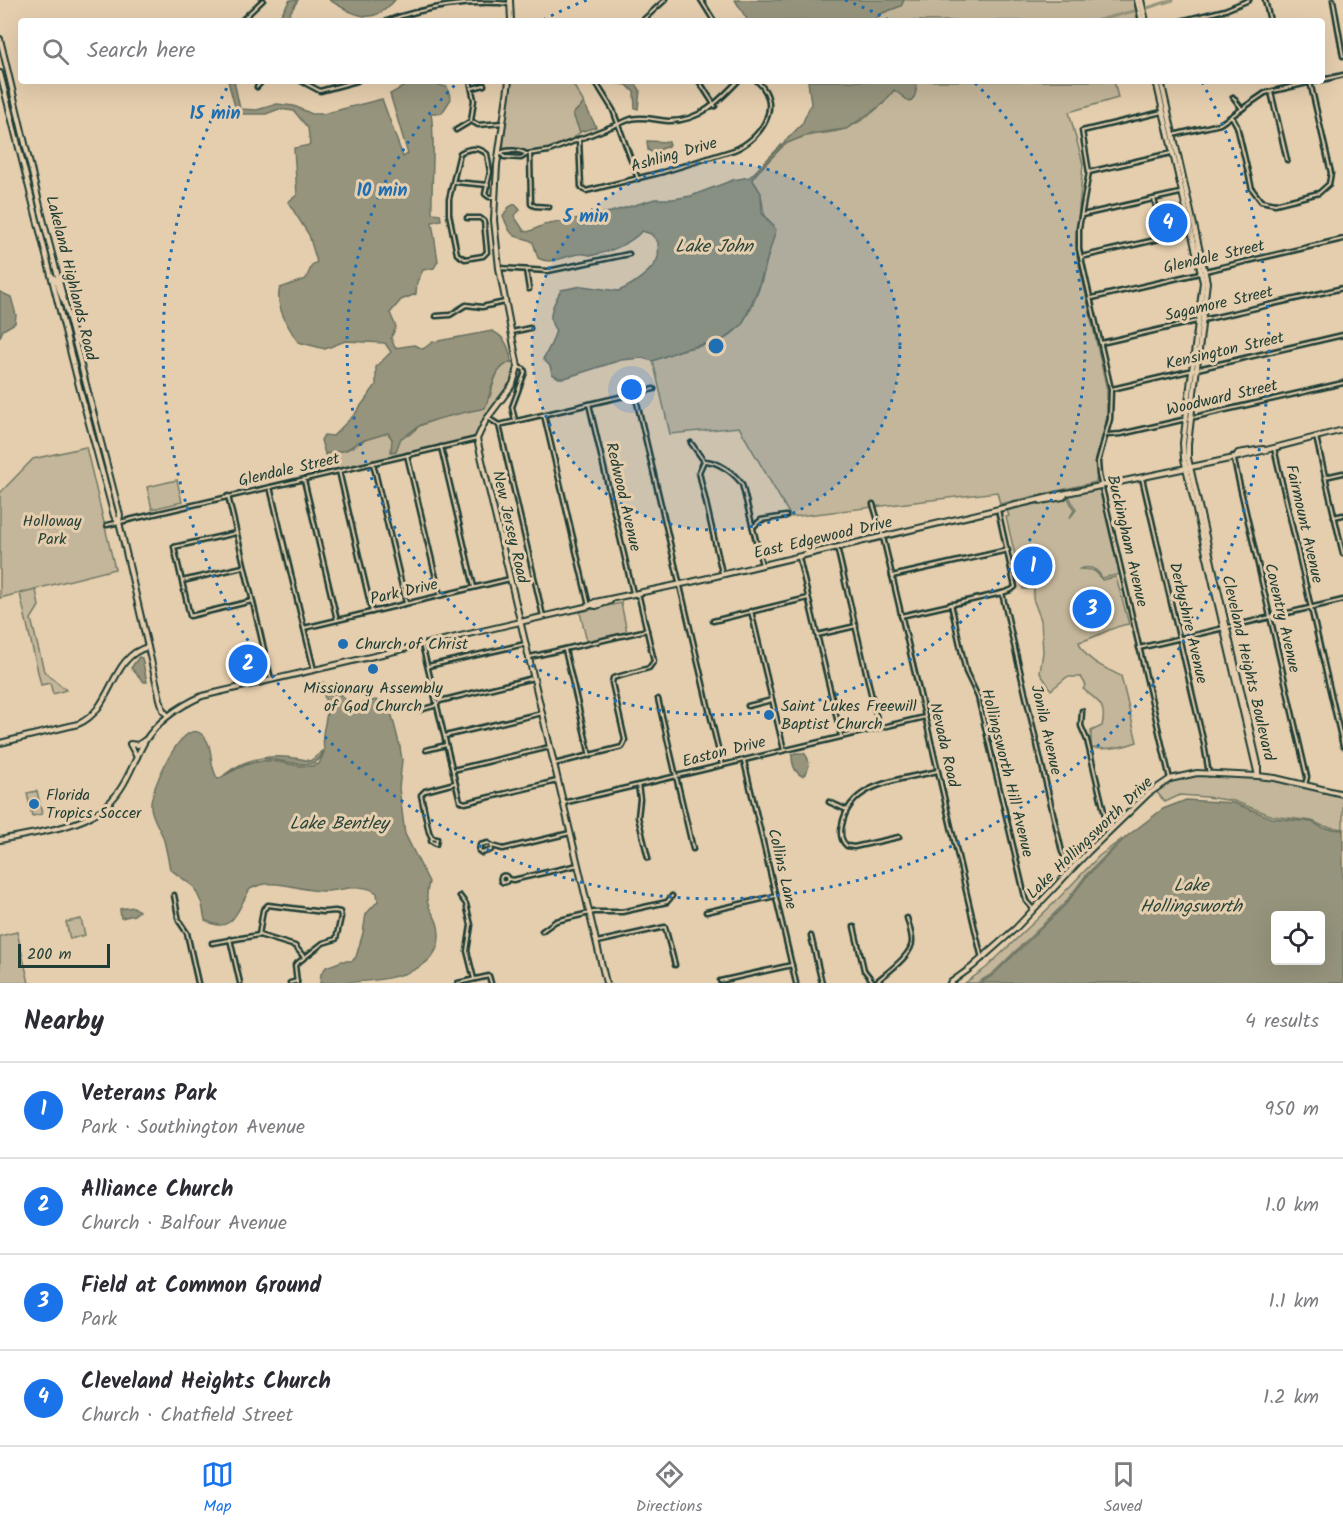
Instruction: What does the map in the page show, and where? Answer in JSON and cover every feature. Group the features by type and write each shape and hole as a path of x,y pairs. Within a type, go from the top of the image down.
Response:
{"street":[{"path":"243,18 263,0"},
{"path":"645,18 665,0"},
{"path":"701,0 712,18"},
{"path":"1193,18 1225,10 1249,0"},
{"path":"1265,0 1269,18"},
{"path":"1334,0 1343,56"},
{"path":"398,18 459,5 510,2 511,18"},
{"path":"1140,3 1143,18"},
{"path":"1337,24 1342,24"},
{"name":"Lakeland Highlands Road","path":"0,39 64,302 120,516 119,522 160,699 163,710 168,716"},
{"name":"Lakeland Highlands Road","path":"0,73 104,479 114,516 119,522"},
{"path":"1325,79 1343,75"},
{"path":"256,87 259,84"},
{"path":"307,84 320,91 346,84"},
{"path":"471,84 474,100 471,121"},
{"path":"477,439 488,418 513,384 518,367 495,238 494,197 509,84"},
{"path":"597,84 613,110 638,178"},
{"path":"701,84 715,106"},
{"path":"500,153 504,157 521,158 528,154 549,151 638,118 682,119 703,113 715,106 735,84"},
{"name":"Ashling Drive","path":"579,139 583,190 597,189 734,150 756,135 770,109 767,92 760,84"},
{"name":"Cleveland Heights Boulevard","path":"1159,84 1203,272 1201,320 1189,418 1187,466 1259,770 1258,776"},
{"path":"1171,136 1220,124 1258,97 1302,84"},
{"path":"1232,117 1237,126 1253,193 1261,201 1271,204 1323,191 1329,184 1331,173 1310,84"},
{"path":"473,88 484,86"},
{"path":"1271,92 1287,160"},
{"path":"1233,97 1242,109"},
{"name":"Buckingham Avenue","path":"1166,112 1082,131 1089,172 1079,234 1081,257 1112,389 1112,406 1107,435 1098,462 1101,487 1170,779"},
{"path":"471,121 478,125 503,123"},
{"path":"456,130 471,121"},
{"path":"466,218 482,218 484,221 487,252 485,255 468,259 460,258 457,254 449,214 449,199 460,153 476,149 484,152 489,159 490,172 485,191 486,196 494,197"},
{"path":"500,153 521,151 528,154"},
{"path":"1089,172 1175,152"},
{"path":"528,154 531,204 549,207"},
{"path":"454,182 488,185"},
{"path":"1082,215 1184,192"},
{"path":"1154,199 1164,238"},
{"path":"1081,257 1193,232"},
{"path":"485,239 495,238"},
{"name":"Glendale Street","path":"1090,298 1343,239"},
{"path":"499,268 548,271 629,254"},
{"path":"55,264 50,274 56,280 60,297 64,302"},
{"path":"526,270 529,289"},
{"name":"Sagamore Street","path":"1101,344 1343,288"},
{"path":"436,316 450,315 466,305 477,307 505,302"},
{"path":"512,332 530,328"},
{"name":"Kensington Street","path":"1112,389 1343,335"},
{"path":"515,421 512,407 525,372 524,369 518,367"},
{"name":"Woodward Street","path":"1107,435 1343,383"},
{"path":"499,425 654,389"},
{"path":"634,394 722,765"},
{"name":"Redwood Avenue","path":"589,404 633,593 639,597 654,661 652,667 615,676 612,681 625,740 624,745 620,749 590,756"},
{"path":"544,415 590,605"},
{"path":"488,418 499,425 543,616"},
{"name":"East Edgewood Drive","path":"0,840 72,823 95,813 119,792 146,740 168,716 188,702 202,696 590,605 602,605 611,600 1063,497 1187,466 1234,456 1239,457 1343,430"},
{"path":"1316,437 1343,554"},
{"name":"Glendale Street","path":"107,525 477,439"},
{"name":"New Jersey Road","path":"477,439 606,983"},
{"path":"691,443 704,461 715,462 740,481 744,488 762,565"},
{"path":"441,447 474,587"},
{"name":"Fairmount Avenue","path":"1274,447 1343,746"},
{"path":"407,455 440,596"},
{"name":"Coventry Avenue","path":"1234,456 1307,777 1305,784"},
{"path":"704,461 699,472 723,574"},
{"path":"373,463 406,603"},
{"path":"338,471 372,612"},
{"path":"1325,477 1343,473"},
{"name":"Derbyshire Avenue","path":"1142,477 1209,774"},
{"path":"304,479 338,620"},
{"path":"270,487 314,670"},
{"path":"228,496 271,679"},
{"name":"Nevada Road","path":"873,504 883,537 982,958"},
{"path":"901,616 1011,590 1016,586 998,510"},
{"path":"1334,517 1343,515"},
{"path":"753,527 763,519 786,516"},
{"path":"236,533 174,547 190,616 252,601"},
{"path":"837,547 879,728"},
{"path":"892,576 1008,550"},
{"path":"799,556 841,736"},
{"path":"182,581 244,567"},
{"name":"Park Drive","path":"304,628 510,579"},
{"name":"Jonila Avenue","path":"1002,592 1062,852 1072,870"},
{"path":"713,621 808,598"},
{"path":"1139,648 1343,600"},
{"name":"Hollingsworth Hill Avenue","path":"951,604 966,672 978,697 1026,901 1034,910"},
{"path":"751,611 784,750"},
{"path":"817,635 856,626"},
{"path":"528,658 647,630"},
{"path":"422,644 460,801 464,803 558,781"},
{"path":"428,666 525,644"},
{"path":"0,743 87,720 127,658 135,651 148,647"},
{"path":"554,764 590,756 565,649"},
{"path":"420,710 434,706 436,703 533,678"},
{"path":"658,699 693,849"},
{"path":"748,705 772,700"},
{"path":"1082,711 1081,726 1088,740 1107,824 1111,831"},
{"path":"444,736 542,713"},
{"name":"Easton Drive","path":"563,803 925,717"},
{"path":"137,757 130,744 138,745 146,740"},
{"path":"426,750 447,745"},
{"path":"452,770 550,747"},
{"name":"Collins Lane","path":"744,760 796,983"},
{"path":"899,837 854,847 847,846 841,835 844,816 858,796 871,788 937,771"},
{"name":"Lake Hollingsworth Drive","path":"950,983 982,958 1034,910 1148,794 1170,779 1188,774 1258,776 1305,784 1343,794"},
{"path":"432,838 421,795 428,790 455,783"},
{"path":"638,785 640,799 638,817 648,858"},
{"path":"829,801 847,810"},
{"path":"492,846 503,849 570,833"},
{"path":"508,879 513,880 578,865"},
{"path":"174,895 179,921 187,933 198,983"},
{"path":"460,896 466,904 471,925 467,946 474,979"},
{"path":"542,931 556,921 600,911 622,912 667,902 672,896"},
{"path":"706,912 775,896"},
{"path":"259,935 263,910 268,905 339,912 341,917 336,939 323,943 295,965 297,982 290,983"},
{"path":"854,927 864,970 874,983 912,948 907,918"},
{"path":"597,942 664,927 675,964"},
{"path":"212,943 259,935 295,946 304,957"},
{"path":"811,936 822,983"},
{"path":"230,939 240,983"},
{"path":"720,981 792,965"},
{"path":"458,983 489,976 491,983"}],"green space":[{"path":"904,0 1134,0 1137,18 877,18 880,14 901,6"},
{"path":"511,84 573,84 584,103 573,114 580,132 576,136 564,144 540,152 503,149"},
{"path":"1115,84 1118,98 1069,112 1083,164 1076,242 1077,255 1107,390 1107,415 1096,482 1000,504 997,492 791,517 739,427 670,434 653,361 684,349 724,339 745,319 764,272 774,225 764,213 762,198 752,179 771,156 780,148 799,138 854,125 873,112 894,90 901,94 916,85"},
{"path":"511,362 518,367 515,375 477,439 330,473 325,454 346,450 382,434 388,433 392,439 409,435 419,426 490,397 498,372"},
{"name":"Holloway Park","path":"86,447 115,569 0,598 0,493 33,459"},
{"path":"177,480 182,502 152,509 147,487"},
{"path":"1101,487 1121,574 1102,578 1093,569 1087,567 1080,569 1095,572 1102,580 1116,577 1129,624 1079,642 1090,659 1121,676 1137,742 1103,749 1091,748 1091,731 1102,726 1103,713 1100,704 1083,689 1086,685 1081,677 1067,677 1051,690 1040,673 1043,652 1041,620 1033,599 1034,589 1023,589 1006,517 1009,516 1007,510 1063,499 1067,496 1074,510 1069,519 1076,510 1068,494"},
{"path":"36,590 39,606 31,619 44,671 66,690 53,694 50,683 41,685 20,594"},
{"path":"621,603 627,632 587,642 580,612"},
{"path":"1197,775 1275,779 1343,796 1343,829 1323,826 1312,821 1273,816 1234,801 1180,795 1165,802 1155,790 1176,779"},
{"name":"Florida Tropics Soccer","path":"37,791 42,814 32,816 27,793"},
{"path":"1122,839 1086,875 1065,903 992,974 977,983 965,983 986,968 1099,856"},
{"path":"81,919 85,935 70,939 66,922"},
{"path":"17,932 29,983 0,983 0,936"}],"water":[{"path":"290,0 298,0 287,18 279,18"},
{"path":"329,0 395,0 378,14 363,16"},
{"path":"735,0 904,0 901,6 880,14 877,18 746,18"},
{"path":"229,84 235,84 240,109 257,110 277,104 294,106 312,114 323,114 382,99 403,157 408,154 390,94 408,84 436,84 447,87 451,99 442,113 431,113 432,213 440,214 441,220 432,222 438,261 434,268 423,270 417,282 416,294 401,300 390,313 396,327 391,338 395,348 414,345 423,349 433,342 492,331 496,333 506,343 511,362 500,369 496,375 485,408 421,425 401,438 396,451 391,452 392,439 388,433 358,442 346,450 325,454 321,440 324,435 333,436 355,414 376,385 376,367 391,352 385,343 345,341 325,349 298,342 283,316 279,295 280,288 306,279 312,265 317,262 309,235 288,202 297,195 294,148 310,145 308,128 294,111 279,109 266,114 237,114"},
{"path":"620,84 636,84 640,90 638,109 635,108 634,92 627,85"},
{"name":"Lake John","path":"808,84 916,84 915,95 910,102 894,90 883,104 846,129 810,134 785,144 752,179 761,193 762,213 776,230 758,289 742,325 724,339 681,350 653,361 642,358 621,360 565,378 552,374 550,366 543,359 556,330 551,321 551,315 553,305 561,290 582,286 618,291 623,289 635,282 656,262 658,242 651,234 642,231 626,243 600,254 580,254 553,261 543,260 538,258 533,242 510,232 503,216 509,207 515,204 520,210 514,216 524,231 528,232 544,225 611,212 655,199 691,196 733,180 750,177 802,124 811,104"},
{"path":"584,103 596,127 580,132 573,114"},
{"path":"647,141 669,142 670,145 653,153 648,150"},
{"path":"0,292 11,297 16,315 15,323 3,330 0,337"},
{"path":"139,657 142,658 147,682 144,682 131,668"},
{"name":"Lake Bentley","path":"322,682 334,688 352,706 376,700 390,708 400,747 402,760 399,788 405,834 429,882 427,900 436,920 439,934 436,950 426,962 411,971 393,977 320,983 321,974 326,967 342,961 352,961 356,957 366,914 378,901 377,893 371,890 357,887 323,891 277,884 259,885 250,889 234,918 229,922 223,925 205,920 202,904 194,887 170,869 163,837 151,807 155,787 168,760 184,737 192,732 200,733 208,743 218,779 256,762 269,761 305,766 319,764 324,752 323,734 327,713"},
{"path":"323,751 320,759 314,763 296,764 259,759 224,775 254,759 287,757 310,761"},
{"path":"804,753 809,762 808,769 802,776 793,765 792,755"},
{"name":"Lake Hollingsworth","path":"1186,800 1234,803 1272,818 1312,822 1323,828 1343,830 1343,983 980,983 993,975 1066,904 1087,876 1126,837 1163,809"},
{"path":"134,907 139,911 134,915 121,918 120,909"}],"waterway":[{"path":"1147,8 1173,0"},
{"path":"1107,18 1134,11"}],"place":[{"name":"Cleveland Heights Church","path":"1168,223"},
{"name":"Veterans Park","path":"1033,566"},
{"name":"Field at Common Ground","path":"1092,609"},
{"name":"Church of Christ","path":"343,644"},
{"name":"Alliance Church","path":"248,664"},
{"name":"Missionary Assembly of God Church","path":"373,669"},
{"name":"Saint Lukes Freewill Baptist Church","path":"769,715"},
{"name":"Florida Tropics Soccer","path":"34,804"}]}
